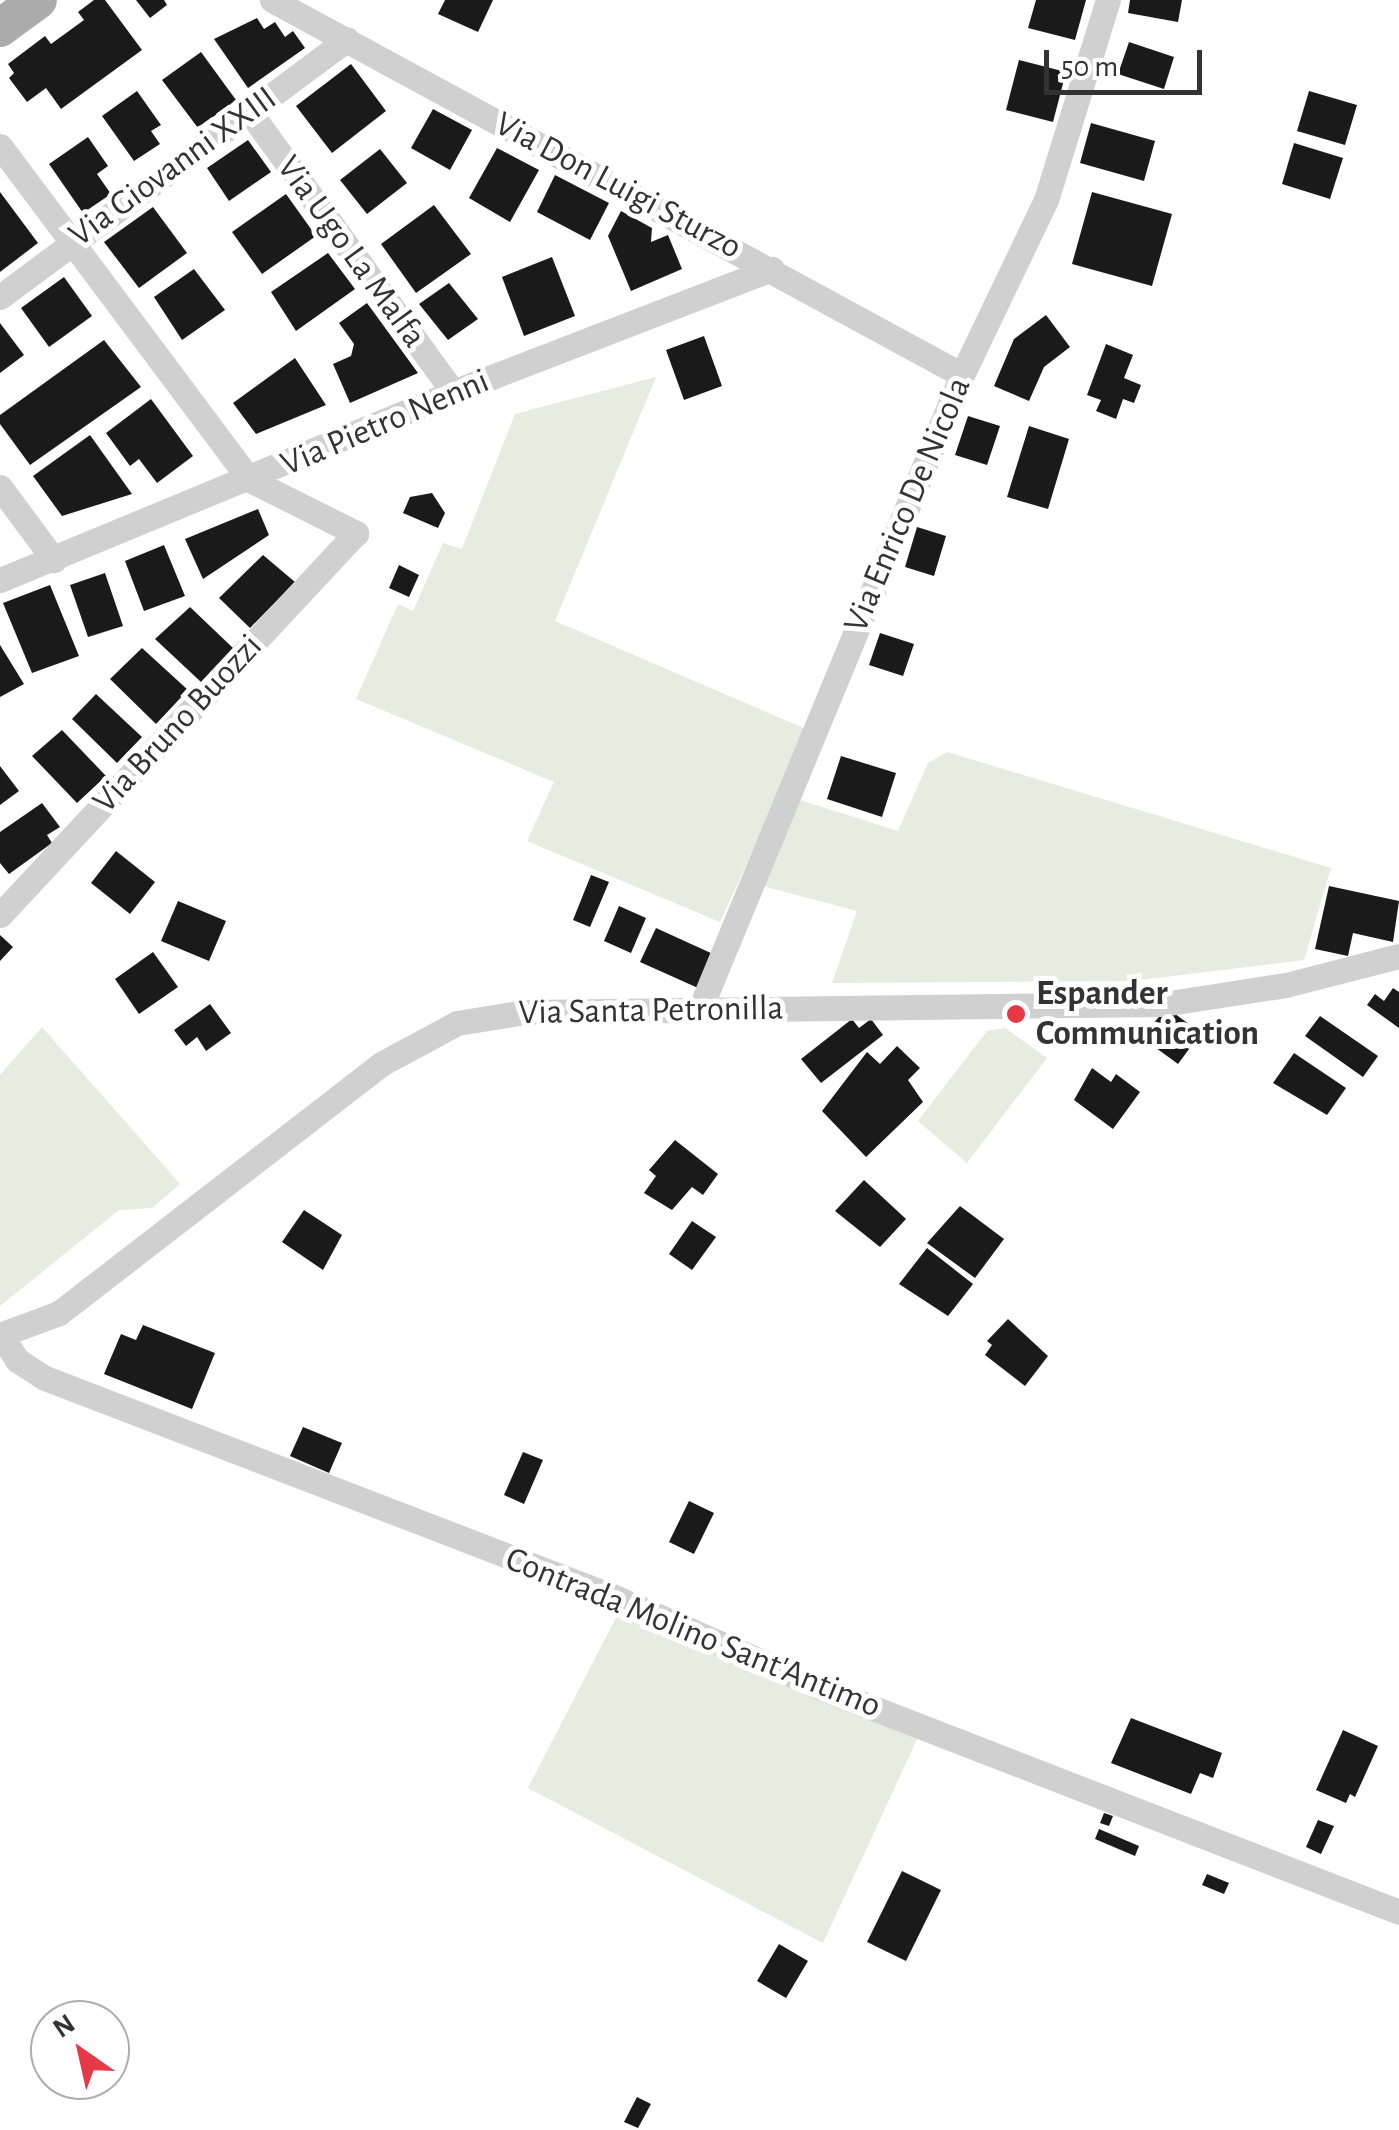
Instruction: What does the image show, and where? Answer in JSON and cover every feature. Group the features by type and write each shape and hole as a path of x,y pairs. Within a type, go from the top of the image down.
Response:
{"main road":[{"path":"0,28 38,0"}],"street":[{"name":"Via Don Luigi Sturzo","path":"272,0 962,375"},
{"name":"Via Enrico De Nicola","path":"700,1009 962,375 1046,200 1108,0"},
{"name":"Via Giovanni XXIII","path":"0,296 347,39"},
{"name":"Via Ugo La Malfa","path":"249,111 453,392"},
{"path":"0,146 250,480"},
{"name":"Via Pietro Nenni","path":"0,580 250,480 453,392 772,269"},
{"name":"Via Bruno Buozzi","path":"0,915 356,532 250,480"},
{"path":"0,487 54,560"},
{"name":"Via Santa Petronilla","path":"1,1335 59,1313 418,1040 488,1015 1163,1004 1286,985 1399,956"},
{"name":"Contrada Molino Sant'Antimo","path":"1,1335 18,1360 45,1378 612,1596 819,1687 1399,1912"}],"shaded area":[{"path":"656,377 555,621 808,730 720,922 527,841 554,782 356,699 398,604 413,611 443,543 462,549 515,414"},
{"path":"947,752 1331,868 1304,960 1132,981 832,983 857,911 759,885 800,800 898,831 928,763"},
{"path":"42,1027 180,1184 152,1208 119,1210 0,1306 0,1075"},
{"path":"1005,1028 1047,1058 967,1163 918,1121 987,1031"},
{"path":"622,1606 920,1733 823,1943 528,1788"}],"building":[{"path":"94,0 105,0 142,50 61,109 46,88 27,102 9,78 14,73 8,64 45,36 51,44 84,20 78,12"},
{"path":"136,0 164,0 167,5 150,18"},
{"path":"445,0 493,0 478,32 438,14"},
{"path":"1036,0 1086,0 1075,40 1028,28"},
{"path":"1130,0 1182,0 1178,22 1128,13"},
{"path":"257,18 264,29 275,22 285,37 293,31 305,48 248,88 214,39"},
{"path":"1129,42 1174,57 1164,89 1118,74"},
{"path":"201,52 236,100 198,128 162,80"},
{"path":"1019,60 1066,72 1053,122 1006,110"},
{"path":"351,64 386,111 332,153 296,106"},
{"path":"137,91 161,125 151,131 160,144 134,161 102,116"},
{"path":"1309,91 1357,105 1345,145 1297,131"},
{"path":"433,109 472,130 450,170 411,148"},
{"path":"1091,123 1155,141 1144,181 1080,163"},
{"path":"88,137 108,166 97,174 111,194 83,213 49,164"},
{"path":"248,140 271,172 229,201 207,168"},
{"path":"1294,143 1343,158 1330,199 1282,184"},
{"path":"497,148 539,170 510,222 469,198"},
{"path":"380,149 407,183 367,214 340,180"},
{"path":"555,175 609,203 590,240 537,212"},
{"path":"0,192 38,243 0,272"},
{"path":"1092,192 1172,214 1152,286 1072,264"},
{"path":"286,194 316,236 262,274 232,232"},
{"path":"434,205 471,254 416,293 381,244"},
{"path":"153,207 187,253 139,288 104,242"},
{"path":"621,211 652,228 651,242 668,235 682,269 631,291 608,236"},
{"path":"328,253 355,289 296,331 271,292"},
{"path":"552,257 575,316 524,336 502,277"},
{"path":"194,269 225,310 182,340 154,297"},
{"path":"64,277 92,316 49,347 21,308"},
{"path":"449,283 478,319 448,340 419,304"},
{"path":"367,303 418,373 350,403 333,364 351,356 354,344 339,323"},
{"path":"1046,315 1070,347 1044,367 1029,401 994,386 1014,339"},
{"path":"0,323 24,355 0,373"},
{"path":"704,336 722,386 684,400 666,350"},
{"path":"104,340 141,387 30,465 0,424 0,415"},
{"path":"1106,344 1133,355 1124,378 1141,385 1134,403 1123,399 1116,419 1096,411 1101,400 1087,395"},
{"path":"295,358 326,405 256,434 233,403"},
{"path":"151,399 193,456 157,483 139,459 130,466 106,433"},
{"path":"968,416 1000,426 987,465 955,455"},
{"path":"1029,426 1069,439 1048,509 1007,497"},
{"path":"90,435 132,494 62,516 33,476"},
{"path":"432,493 445,513 438,528 403,513 410,497"},
{"path":"258,509 269,535 203,579 185,539"},
{"path":"917,527 946,536 934,576 905,567"},
{"path":"164,545 185,596 144,611 125,561"},
{"path":"263,555 295,582 250,628 219,598"},
{"path":"399,565 419,575 409,597 389,588"},
{"path":"105,573 123,626 88,637 70,585"},
{"path":"50,585 79,656 32,673 3,603"},
{"path":"190,607 233,648 201,682 155,639"},
{"path":"880,633 914,644 903,676 869,665"},
{"path":"0,645 24,684 0,697"},
{"path":"142,648 188,690 156,724 110,679"},
{"path":"96,694 142,737 117,763 72,719"},
{"path":"62,730 106,776 77,803 32,756"},
{"path":"841,756 896,773 882,817 827,799"},
{"path":"0,766 19,791 0,805"},
{"path":"42,803 60,827 47,835 52,843 9,874 0,863 0,832"},
{"path":"116,851 155,882 130,914 91,883"},
{"path":"591,875 609,882 590,927 573,920"},
{"path":"1329,886 1399,901 1393,942 1353,933 1348,956 1315,949"},
{"path":"178,901 226,921 209,961 161,941"},
{"path":"619,906 646,918 631,953 604,941"},
{"path":"656,928 713,954 698,988 640,962"},
{"path":"0,935 13,947 0,961"},
{"path":"153,952 178,987 139,1014 115,979"},
{"path":"1393,988 1399,992 1399,1028 1367,1005 1375,994 1384,1001"},
{"path":"210,1004 231,1033 206,1051 197,1037 186,1046 174,1030"},
{"path":"1167,1008 1201,1033 1178,1064 1141,1037"},
{"path":"1320,1016 1378,1056 1363,1077 1305,1036"},
{"path":"852,1019 859,1028 871,1019 883,1035 821,1083 801,1059"},
{"path":"897,1046 920,1068 908,1080 923,1102 866,1157 822,1111 867,1052 880,1064"},
{"path":"1294,1053 1346,1088 1327,1115 1273,1083"},
{"path":"1092,1068 1111,1082 1116,1074 1140,1092 1113,1129 1074,1100"},
{"path":"675,1140 718,1174 703,1195 692,1187 672,1210 644,1193 656,1176 649,1170"},
{"path":"864,1180 906,1219 880,1247 835,1211"},
{"path":"960,1206 1004,1239 975,1278 927,1243"},
{"path":"304,1210 342,1235 323,1270 282,1242"},
{"path":"692,1221 716,1237 692,1270 669,1254"},
{"path":"927,1248 973,1284 948,1316 899,1284"},
{"path":"1008,1319 1048,1356 1025,1386 985,1355 992,1345 987,1341"},
{"path":"143,1325 215,1353 192,1409 104,1374 121,1334 136,1340"},
{"path":"303,1427 342,1443 329,1473 290,1456"},
{"path":"523,1452 543,1460 524,1504 504,1495"},
{"path":"689,1501 714,1513 694,1554 669,1542"},
{"path":"1131,1718 1222,1753 1213,1778 1200,1773 1191,1794 1111,1763"},
{"path":"1343,1730 1378,1746 1355,1797 1350,1794 1346,1803 1316,1790"},
{"path":"1104,1813 1113,1816 1109,1826 1100,1823"},
{"path":"1318,1820 1334,1826 1321,1854 1306,1847"},
{"path":"1099,1829 1139,1846 1135,1856 1095,1839"},
{"path":"902,1871 941,1890 906,1961 867,1942"},
{"path":"1207,1874 1229,1883 1224,1894 1202,1885"},
{"path":"779,1944 808,1961 786,1998 757,1981"},
{"path":"637,2097 651,2104 638,2128 624,2122"}],"place":[{"name":"Espander Communication","path":"1016,1014"}]}
